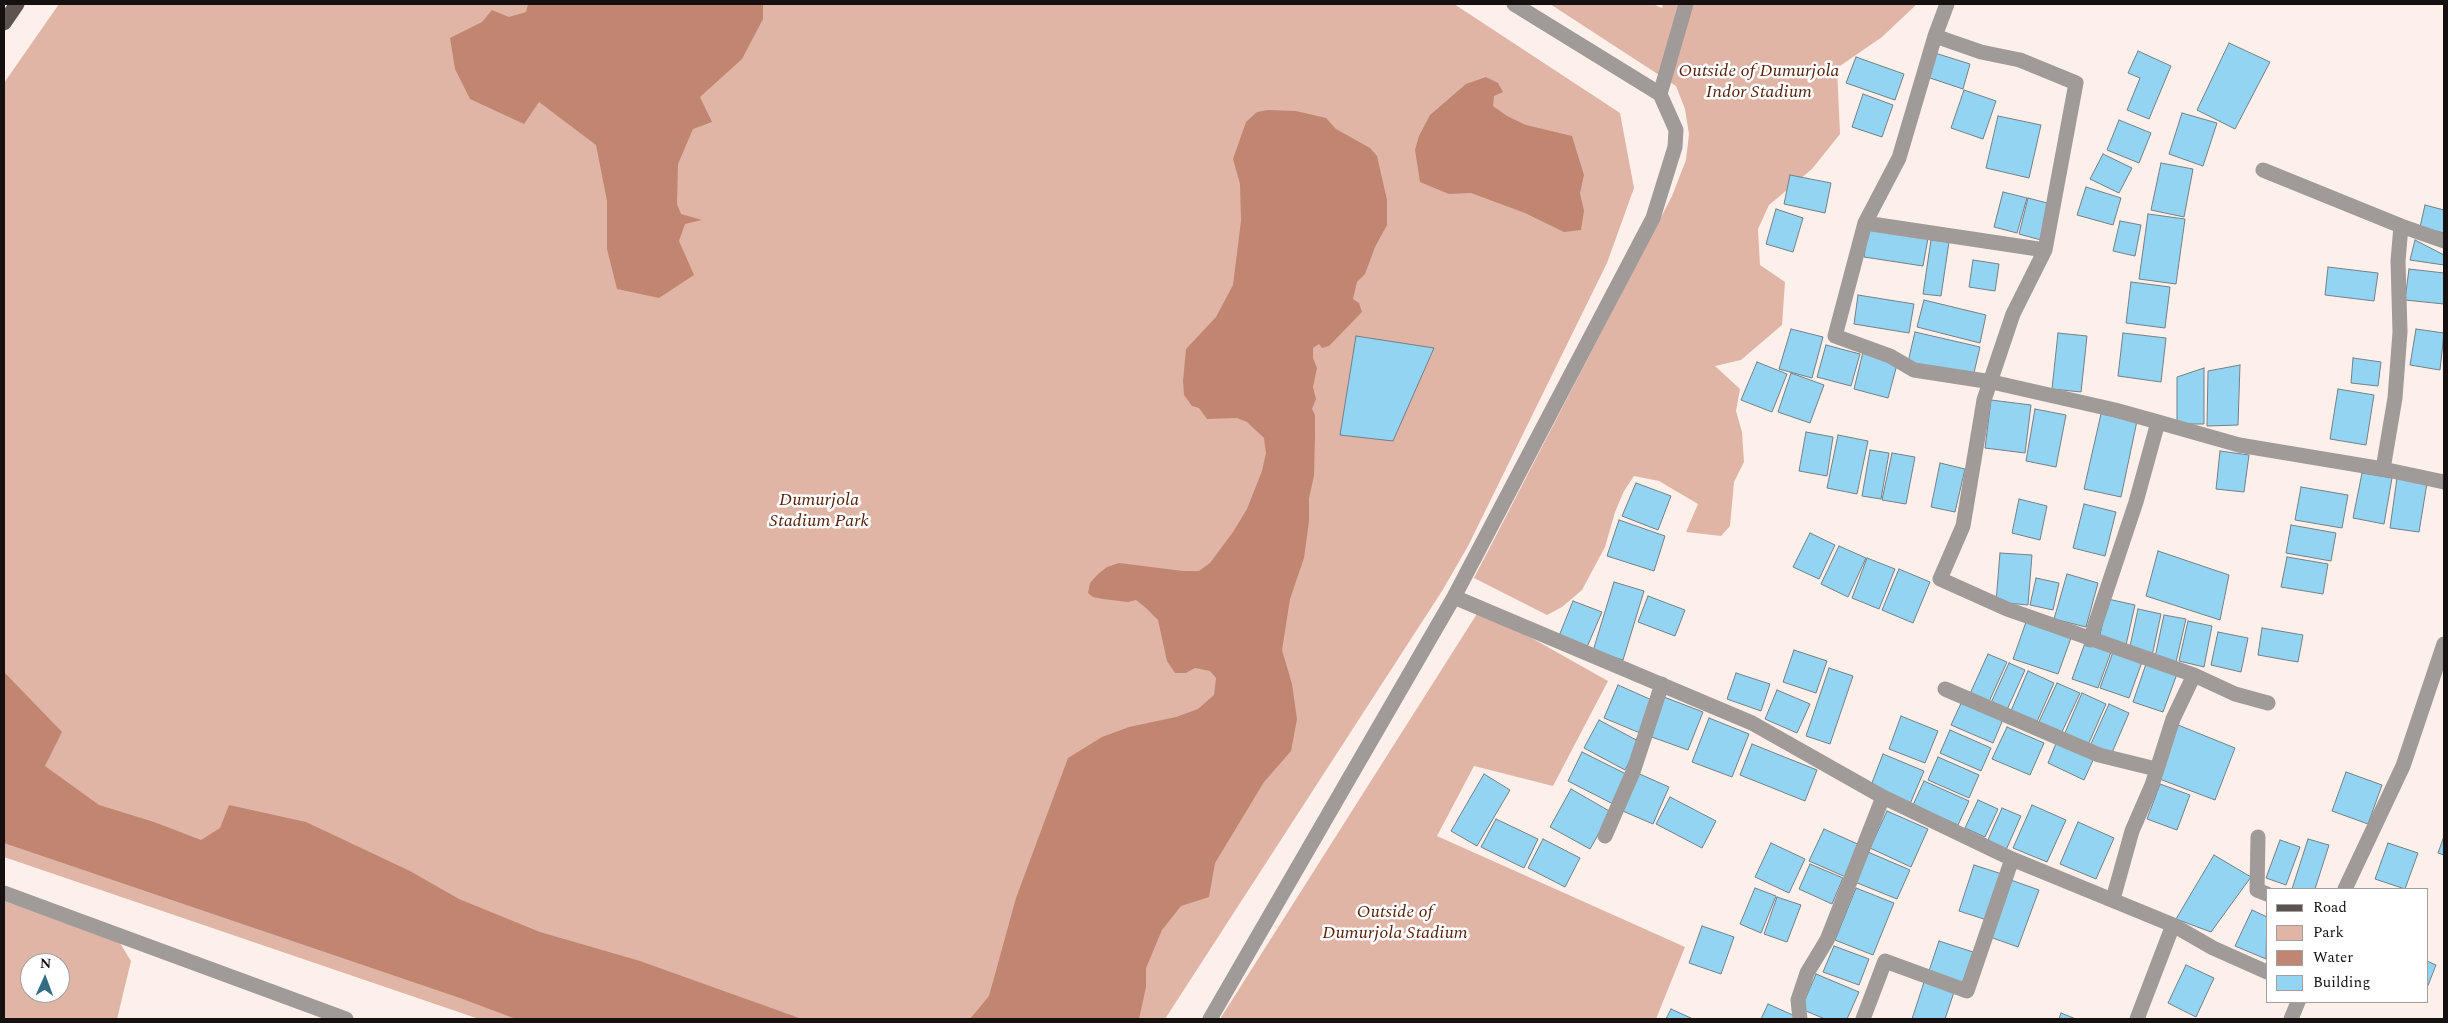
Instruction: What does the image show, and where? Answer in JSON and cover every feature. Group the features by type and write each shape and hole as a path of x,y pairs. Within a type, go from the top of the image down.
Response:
{"main road":[{"path":"4,23 17,4"}],"street":[{"path":"1210,1019 1454,596 1652,218 1675,147 1676,130 1660,94 1514,4"},
{"path":"1660,94 1686,4"},
{"path":"1948,4 1935,36 1899,158 1864,223 1835,336 1890,356 1914,370 1992,382 2158,422 2239,445 2384,469 2444,482"},
{"path":"1935,36 1981,52 2020,60 2076,83 2045,250 2013,314 1992,382 1984,400 1963,526 1940,579 2007,609 2090,640 2194,675 2235,694 2268,703"},
{"path":"2263,170 2401,226 2444,241"},
{"path":"1864,223 2045,250"},
{"path":"2384,469 2395,398 2400,332 2398,261 2401,226"},
{"path":"2090,640 2136,502 2158,422"},
{"path":"1454,596 1752,723 1883,797 2012,859 2113,899 2172,925 2213,948 2266,972"},
{"path":"2345,888 2403,766 2444,644"},
{"path":"2113,899 2132,831 2152,785 2173,719 2194,675"},
{"path":"1605,836 1633,772 1662,684"},
{"path":"1945,689 2099,755 2156,769"},
{"path":"1800,1019 1798,1000 1807,973 1827,940 1883,797"},
{"path":"2258,837 2257,890 2266,894"},
{"path":"1863,1019 1885,961 1967,991 2012,859"},
{"path":"4,893 346,1019"},
{"path":"2137,1019 2172,925"},
{"path":"2291,1019 2298,1003"}],"green space":[{"name":"Dumurjola Stadium Park","path":"59,4 1454,4 1620,113 1634,188 1607,263 1468,546 1442,591 1165,1019 479,1019 4,857 4,83"},
{"name":"Outside of Dumurjola Indor Stadium","path":"1550,4 1653,4 1662,8 1663,4 1917,4 1882,37 1837,68 1840,134 1812,169 1769,205 1758,229 1760,265 1785,282 1782,325 1741,360 1715,366 1740,389 1736,411 1742,432 1744,462 1734,482 1730,526 1721,536 1686,532 1698,504 1659,481 1634,476 1624,491 1615,512 1605,547 1582,590 1562,607 1547,615 1474,578 1672,196 1686,160 1689,134 1685,109 1676,86"},
{"name":"Outside of Dumurjola Stadium","path":"1480,609 1608,681 1553,786 1474,766 1437,836 1685,947 1656,1019 1220,1019"},
{"path":"4,901 120,943 131,961 117,1019 4,1019"}],"water":[{"path":"528,4 763,4 763,19 742,59 700,97 712,122 693,129 678,164 677,204 681,214 702,220 685,224 679,241 694,275 659,298 617,289 607,249 607,201 596,145 539,102 524,124 470,99 455,69 450,38 482,22 492,10 509,17 526,12"},
{"path":"1486,77 1498,83 1503,92 1494,96 1493,106 1507,116 1526,125 1572,136 1584,175 1580,193 1584,211 1581,230 1564,232 1525,213 1471,193 1449,194 1420,182 1415,150 1419,136 1430,115 1466,84"},
{"path":"1268,110 1296,111 1326,118 1336,129 1370,148 1377,156 1387,200 1387,225 1375,247 1365,274 1357,282 1353,299 1359,303 1362,312 1329,346 1322,348 1319,344 1313,348 1313,358 1317,368 1313,387 1316,399 1312,409 1315,415 1314,476 1309,498 1309,521 1304,558 1290,599 1282,650 1292,684 1297,719 1291,751 1264,782 1215,863 1209,897 1181,906 1162,930 1146,968 1146,987 1139,1019 970,1019 989,996 1016,898 1068,758 1102,737 1129,727 1176,717 1198,709 1214,695 1216,678 1210,671 1195,668 1186,673 1175,673 1167,661 1158,620 1146,608 1136,600 1128,602 1103,599 1093,597 1088,593 1090,583 1098,574 1107,567 1119,563 1183,571 1199,571 1210,563 1233,532 1247,509 1262,471 1266,453 1264,438 1247,422 1237,418 1207,419 1199,408 1192,406 1184,395 1183,381 1186,349 1216,317 1233,285 1241,221 1240,184 1233,159 1246,122 1257,112"},
{"path":"4,672 62,732 45,766 99,805 154,822 201,840 220,828 229,805 306,822 410,871 459,899 540,932 640,961 802,1019 516,1019 460,998 4,843"}],"building":[{"path":"2229,43 2270,62 2235,129 2197,110"},
{"path":"2138,51 2171,66 2149,119 2127,110 2140,78 2128,73"},
{"path":"1935,53 1970,64 1963,89 1927,77"},
{"path":"1856,57 1904,74 1895,100 1846,83"},
{"path":"1964,90 1996,101 1983,139 1951,128"},
{"path":"1863,94 1893,105 1882,137 1852,127"},
{"path":"2182,113 2217,123 2203,166 2169,154"},
{"path":"1998,116 2041,125 2029,178 1986,168"},
{"path":"2119,120 2151,133 2139,163 2107,150"},
{"path":"2103,154 2132,168 2119,193 2090,179"},
{"path":"2161,163 2193,169 2184,217 2151,210"},
{"path":"1790,175 1831,183 1825,213 1784,204"},
{"path":"2086,187 2121,198 2113,225 2077,215"},
{"path":"2003,192 2027,198 2017,233 1994,227"},
{"path":"2028,198 2051,204 2041,240 2019,234"},
{"path":"2425,205 2444,210 2444,233 2420,227"},
{"path":"1776,209 1803,218 1793,252 1766,244"},
{"path":"2148,214 2185,219 2176,284 2139,279"},
{"path":"2120,221 2141,225 2135,256 2113,251"},
{"path":"1868,229 1928,238 1923,266 1864,257"},
{"path":"1931,240 1949,242 1941,296 1923,294"},
{"path":"2415,240 2444,255 2444,265 2410,260"},
{"path":"1973,260 1999,264 1995,291 1969,287"},
{"path":"2328,267 2378,273 2374,301 2325,295"},
{"path":"2409,269 2444,273 2444,304 2405,300"},
{"path":"2131,282 2170,287 2165,328 2126,323"},
{"path":"1858,295 1914,304 1909,333 1854,324"},
{"path":"1924,300 1986,315 1980,343 1917,327"},
{"path":"1791,329 1823,337 1812,378 1779,369"},
{"path":"2416,329 2444,333 2440,370 2410,365"},
{"path":"1915,332 1980,347 1973,377 1908,362"},
{"path":"2058,333 2087,336 2081,392 2052,389"},
{"path":"2123,333 2166,338 2161,382 2118,376"},
{"path":"1356,336 1434,348 1393,441 1340,435"},
{"path":"1826,345 1860,354 1851,386 1817,377"},
{"path":"1863,352 1898,361 1888,398 1854,389"},
{"path":"2353,358 2381,362 2378,386 2351,383"},
{"path":"1757,362 1787,374 1772,412 1741,400"},
{"path":"2240,365 2238,425 2207,426 2208,371"},
{"path":"2204,368 2204,424 2177,424 2177,377"},
{"path":"1791,373 1824,385 1810,423 1778,412"},
{"path":"2338,389 2374,395 2366,445 2330,439"},
{"path":"1991,400 2031,405 2025,453 1985,448"},
{"path":"2035,409 2066,415 2056,467 2026,461"},
{"path":"2101,414 2137,421 2121,497 2084,489"},
{"path":"1806,432 1833,437 1827,476 1799,471"},
{"path":"1838,435 1868,441 1857,494 1827,488"},
{"path":"1870,450 1889,453 1881,499 1862,496"},
{"path":"2220,451 2249,455 2244,492 2216,489"},
{"path":"1892,453 1915,457 1906,504 1882,500"},
{"path":"1940,463 1965,469 1955,512 1931,507"},
{"path":"2362,473 2392,478 2384,524 2353,518"},
{"path":"2397,478 2427,483 2419,532 2390,528"},
{"path":"1636,483 1671,496 1658,530 1622,516"},
{"path":"2301,487 2348,495 2342,528 2295,520"},
{"path":"2019,499 2047,506 2040,540 2012,533"},
{"path":"2084,504 2116,512 2105,556 2073,548"},
{"path":"1619,520 1665,536 1654,571 1607,556"},
{"path":"2291,525 2336,533 2331,561 2286,553"},
{"path":"1810,533 1835,545 1819,579 1793,567"},
{"path":"1839,546 1866,558 1848,597 1821,584"},
{"path":"2158,551 2229,575 2220,620 2146,596"},
{"path":"2000,553 2032,555 2028,605 1996,602"},
{"path":"2287,557 2328,564 2323,594 2281,587"},
{"path":"1867,558 1895,569 1879,609 1852,598"},
{"path":"1899,569 1930,582 1913,623 1882,610"},
{"path":"2067,574 2098,583 2086,627 2054,619"},
{"path":"2036,578 2059,583 2053,610 2030,605"},
{"path":"1614,582 1644,591 1623,660 1593,651"},
{"path":"1648,596 1685,610 1675,636 1638,622"},
{"path":"2108,599 2135,605 2126,645 2099,639"},
{"path":"1573,601 1602,612 1587,647 1559,636"},
{"path":"2138,609 2161,614 2152,656 2129,651"},
{"path":"2164,615 2186,619 2176,662 2155,657"},
{"path":"2188,621 2212,626 2204,667 2179,661"},
{"path":"2026,622 2071,638 2058,674 2013,659"},
{"path":"2262,628 2303,635 2298,662 2258,655"},
{"path":"2218,632 2248,638 2241,672 2211,665"},
{"path":"2085,643 2111,652 2098,688 2072,679"},
{"path":"1794,650 1827,661 1816,693 1783,682"},
{"path":"2113,652 2142,662 2129,698 2100,688"},
{"path":"1988,654 2007,662 1988,704 1969,696"},
{"path":"2009,663 2025,670 2006,712 1990,705"},
{"path":"2146,664 2177,674 2163,712 2133,702"},
{"path":"1829,668 1853,676 1830,744 1806,736"},
{"path":"2028,671 2054,683 2036,724 2010,713"},
{"path":"1736,673 1770,684 1761,711 1727,699"},
{"path":"2057,683 2080,693 2061,734 2038,724"},
{"path":"1618,685 1654,701 1640,733 1604,718"},
{"path":"1777,690 1810,704 1797,733 1765,719"},
{"path":"2082,693 2106,704 2088,745 2064,735"},
{"path":"1664,697 1703,712 1688,750 1649,736"},
{"path":"1963,699 2004,717 1993,743 1951,725"},
{"path":"2109,704 2129,713 2111,755 2090,746"},
{"path":"1901,716 1938,731 1925,763 1889,749"},
{"path":"1709,718 1749,734 1732,777 1692,762"},
{"path":"1599,720 1640,742 1625,770 1584,748"},
{"path":"2178,725 2235,748 2215,800 2157,778"},
{"path":"2007,727 2044,743 2030,775 1992,759"},
{"path":"1950,730 1991,748 1981,771 1940,753"},
{"path":"2057,741 2094,758 2084,780 2048,763"},
{"path":"1752,744 1817,770 1805,801 1740,775"},
{"path":"1582,752 1630,776 1615,805 1568,781"},
{"path":"1883,754 1924,771 1910,804 1870,788"},
{"path":"1938,757 1979,775 1969,798 1928,780"},
{"path":"1635,772 1669,787 1653,824 1618,809"},
{"path":"2346,772 2382,785 2368,824 2332,811"},
{"path":"1484,774 1510,790 1477,846 1451,831"},
{"path":"1924,781 1969,801 1958,825 1913,805"},
{"path":"2160,784 2190,795 2177,830 2147,819"},
{"path":"1571,789 1611,812 1590,849 1550,827"},
{"path":"1670,797 1716,821 1702,848 1656,824"},
{"path":"1978,800 1998,809 1985,837 1965,828"},
{"path":"2032,805 2066,820 2047,862 2013,848"},
{"path":"2002,808 2021,816 2006,850 1987,842"},
{"path":"1887,811 1928,829 1911,867 1870,848"},
{"path":"1496,819 1538,839 1524,868 1481,847"},
{"path":"2078,822 2114,838 2096,879 2060,864"},
{"path":"1824,829 1862,846 1848,878 1809,861"},
{"path":"2444,836 2444,855 2438,853"},
{"path":"1543,839 1580,858 1565,887 1528,868"},
{"path":"2308,839 2329,845 2315,888 2292,888"},
{"path":"2280,840 2300,847 2286,885 2266,878"},
{"path":"1771,843 1805,859 1789,893 1755,877"},
{"path":"2388,843 2418,853 2405,888 2375,879"},
{"path":"1868,852 1910,870 1897,899 1855,882"},
{"path":"2214,855 2251,877 2211,932 2176,919"},
{"path":"1810,864 1843,878 1832,904 1799,889"},
{"path":"1974,865 2005,875 1990,921 1959,911"},
{"path":"2008,879 2039,890 2018,947 1987,936"},
{"path":"1755,888 1776,896 1761,933 1740,924"},
{"path":"1856,888 1894,903 1873,955 1835,940"},
{"path":"1777,897 1801,905 1787,942 1764,934"},
{"path":"2252,910 2266,917 2266,959 2235,946"},
{"path":"1702,926 1734,937 1721,974 1689,963"},
{"path":"1939,941 1973,952 1962,984 1928,974"},
{"path":"1834,946 1869,959 1859,985 1823,972"},
{"path":"2428,961 2436,965 2428,985"},
{"path":"2186,965 2214,978 2196,1017 2168,1003"},
{"path":"1816,974 1859,992 1847,1019 1825,1019 1801,1009"},
{"path":"1925,979 1955,989 1945,1019 1912,1019"},
{"path":"1768,1004 1795,1016 1793,1019 1761,1019"},
{"path":"1671,1009 1693,1019 1666,1019"},
{"path":"2061,1013 2076,1019 2059,1019"}]}
